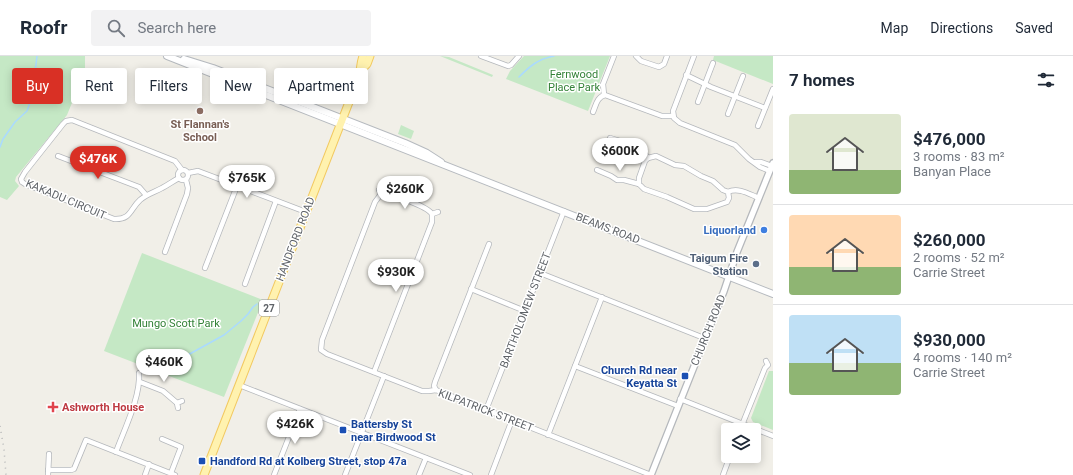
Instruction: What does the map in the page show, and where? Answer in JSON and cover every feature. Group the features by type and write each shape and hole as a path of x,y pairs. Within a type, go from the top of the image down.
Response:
{"main road":[{"name":"BEAMS ROAD","path":"167,56 341,122 422,150 444,164 773,294"},
{"name":"BEAMS ROAD","path":"176,56 213,68 341,122"},
{"name":"HANDFORD ROAD","path":"361,68 363,56"},
{"name":"HANDFORD ROAD","path":"363,68 367,64 370,56"},
{"name":"HANDFORD ROAD","path":"204,475 348,104"}],"street":[{"path":"481,56 508,66 511,65 519,56"},
{"path":"604,95 602,84 614,56"},
{"path":"636,56 641,61 659,67 664,64 668,56"},
{"path":"672,116 694,56"},
{"path":"698,102 713,63"},
{"path":"686,75 765,108"},
{"path":"728,114 743,76"},
{"path":"758,126 773,89"},
{"path":"593,112 598,99 604,95 664,117 672,116"},
{"path":"672,116 678,122 735,145 749,159 755,162 762,162 771,167"},
{"name":"KAKADU CIRCUIT","path":"179,178 146,195 139,201 128,216 114,219 25,184 21,179 66,121 72,120 175,161 182,170"},
{"path":"610,138 620,141 630,148 643,152 648,158"},
{"path":"58,156 139,187 146,195"},
{"path":"639,184 639,178 645,161 648,158 656,156 675,165 684,166 701,176 714,181 723,190 728,192"},
{"name":"CHURCH ROAD","path":"651,475 704,338 724,292 749,220 771,167"},
{"path":"186,180 181,180 178,173 182,170 185,170 188,173 198,171 306,212"},
{"path":"597,170 612,176 617,180 624,180 639,184 644,189 652,193 667,197 694,209 707,209 727,202 729,198 728,192"},
{"path":"165,252 187,194 188,188 186,180 188,178 188,173"},
{"path":"204,268 236,186"},
{"path":"728,192 734,189 740,190 759,198"},
{"name":"KILPATRICK STREET","path":"432,214 427,209 390,194 380,192 322,340 321,350 327,354 422,391 436,390 651,475"},
{"path":"245,284 276,201"},
{"name":"BARTHOLOMEW STREET","path":"486,410 564,211"},
{"path":"374,372 432,222 432,214 438,212"},
{"path":"436,390 434,386 435,382 489,244"},
{"path":"540,273 704,338"},
{"path":"471,289 526,310"},
{"path":"548,435 602,297"},
{"path":"743,423 765,368 769,363"},
{"path":"575,366 678,406"},
{"path":"116,452 136,400 140,382 139,373"},
{"path":"346,475 384,376"},
{"path":"140,382 163,391 179,404"},
{"path":"239,385 470,475"},
{"path":"680,399 740,423"},
{"path":"274,475 300,409"},
{"path":"491,475 512,420"},
{"path":"761,431 773,436"},
{"path":"49,454 48,473 74,469 86,440 173,474 181,447 162,439"},
{"path":"419,475 426,458"},
{"path":"723,475 727,463"},
{"path":"145,475 149,464"}],"green space":[{"path":"0,56 85,56 85,68 71,68 72,104 67,115 16,177 15,181 19,186 7,200 0,197"},
{"path":"440,56 449,57 493,75 492,77"},
{"name":"Fernwood Place Park","path":"524,56 610,56 588,111 506,79 510,71"},
{"path":"714,56 773,56 773,84 713,60"},
{"path":"401,125 414,131 411,139 398,134"},
{"name":"Mungo Scott Park","path":"142,253 263,300 224,397 104,351"},
{"path":"769,371 773,371 773,430 761,425 761,423 753,422 751,418"}],"waterway":[{"path":"0,147 3,139 15,122 27,111 32,97 37,56"},
{"path":"519,77 543,59 554,56"},
{"path":"155,365 166,365 177,361 224,335 241,321 257,304"}],"railway":[{"path":"0,426 6,475"}],"place":[{"name":"St Flannan's School","path":"200,111"},
{"name":"Liquorland","path":"764,230"},
{"name":"Taigum Fire Station","path":"756,264"},
{"name":"Church Rd near Keyatta St","path":"685,376"},
{"name":"Ashworth House","path":"53,407"},
{"name":"Battersby St near Birdwood St","path":"343,430"},
{"name":"Handford Rd at Kolberg Street, stop 47a","path":"202,461"}]}
